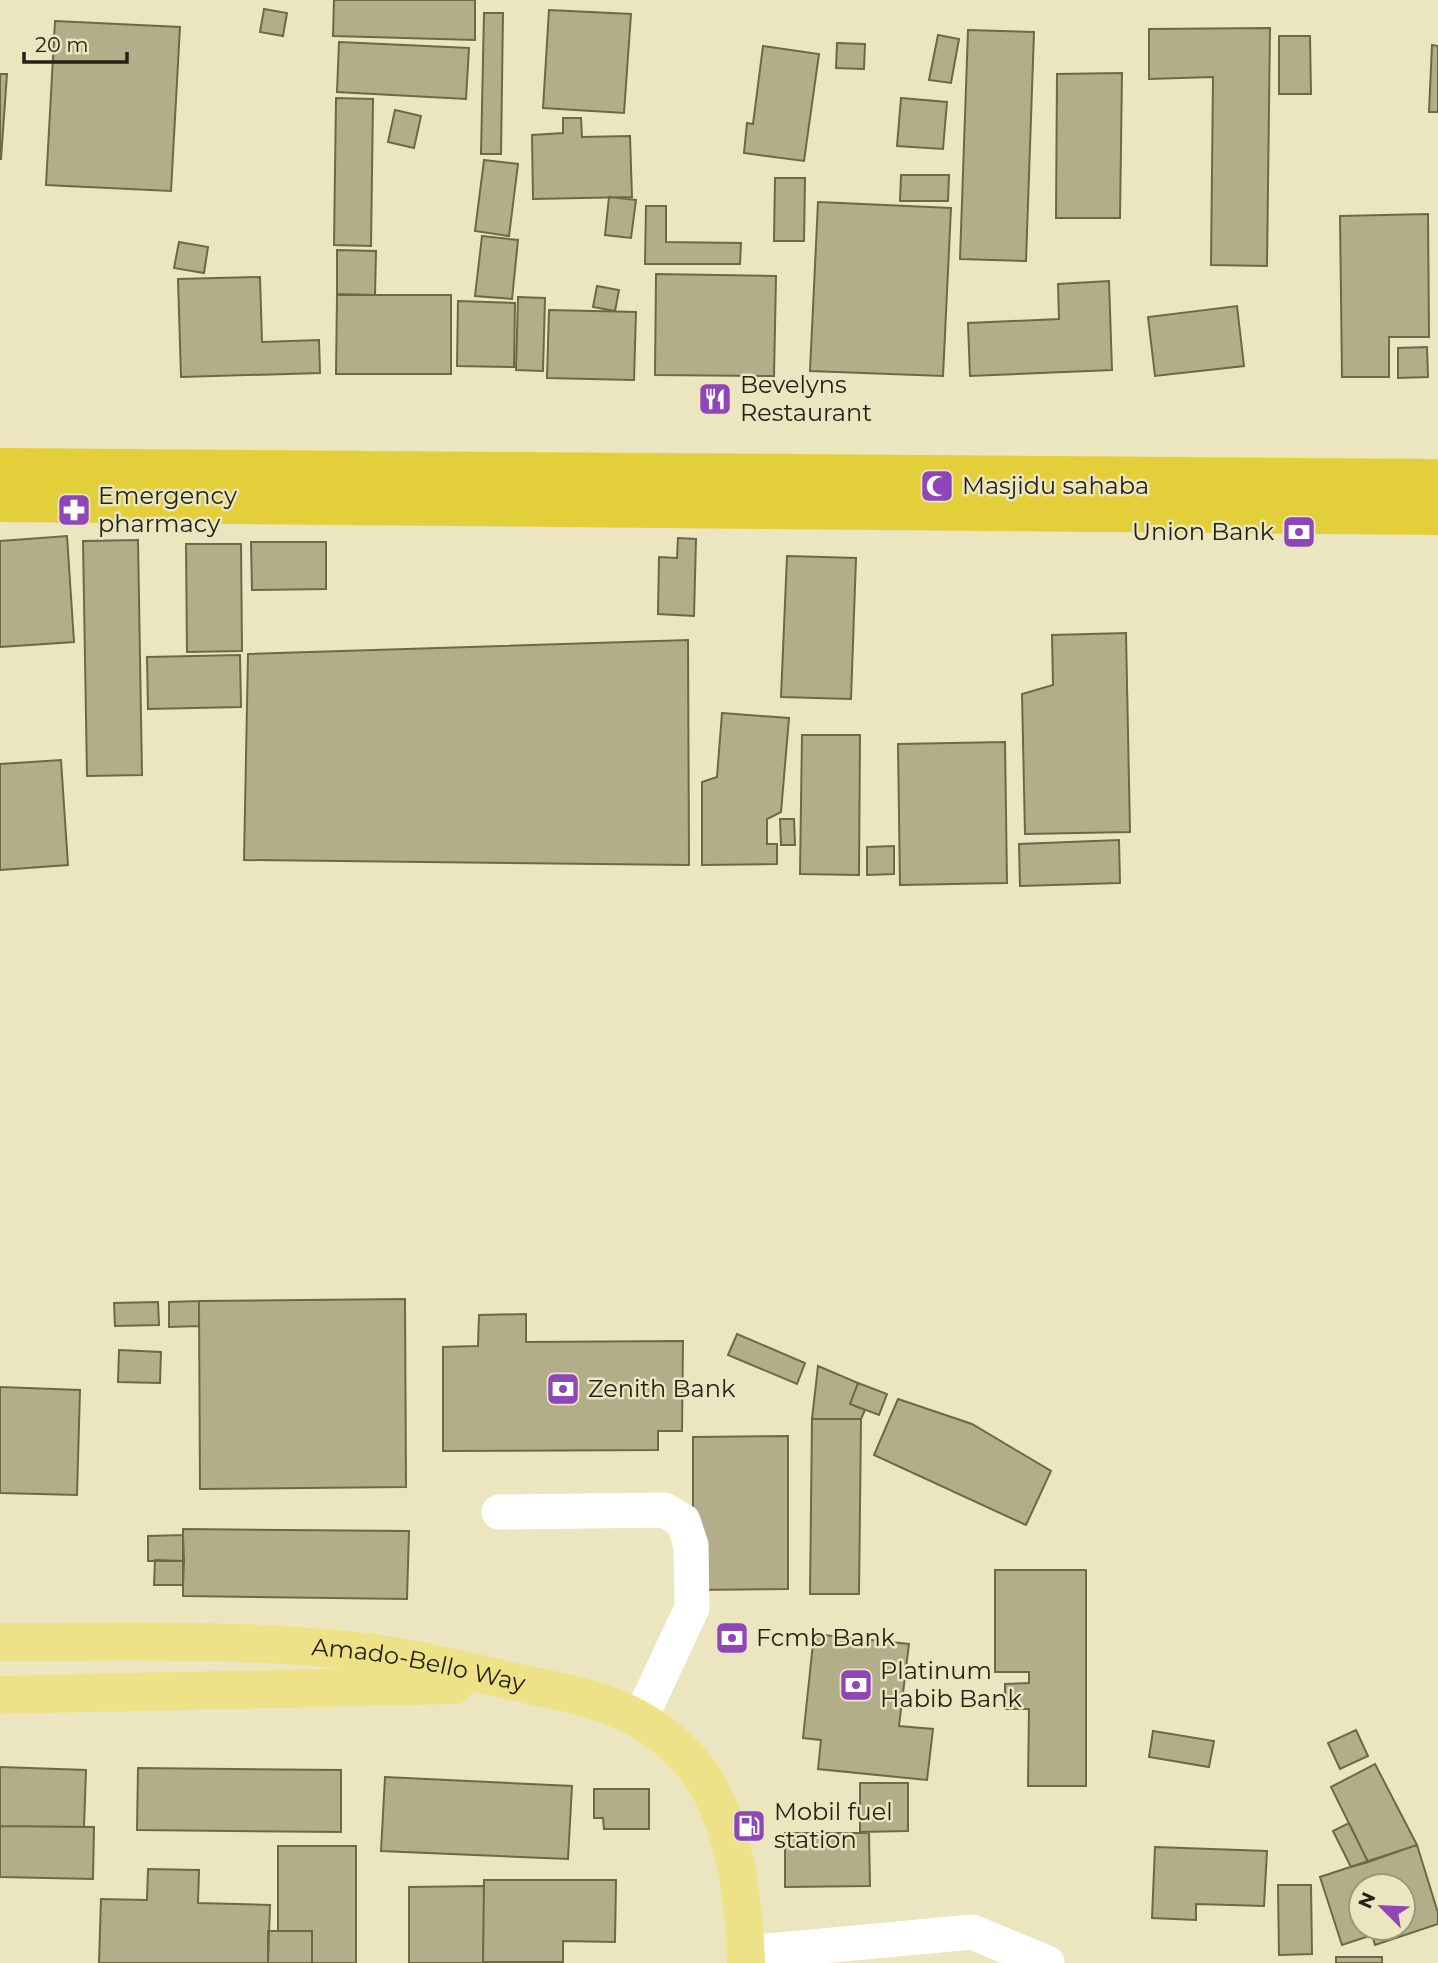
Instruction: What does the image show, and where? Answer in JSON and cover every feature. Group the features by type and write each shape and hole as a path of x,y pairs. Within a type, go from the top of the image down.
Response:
{"highway":[{"path":"0,467 1438,478"},
{"path":"0,503 1438,516"}],"main road":[{"name":"Amado-Bello Way","path":"0,1642 264,1643 357,1651 523,1684"},
{"path":"523,1684 566,1690 640,1719 670,1740 693,1763 715,1798 730,1839 746,1958"},
{"name":"Amado-Bello Way","path":"0,1695 523,1684"}],"lane":[{"path":"499,1512 664,1510 683,1521 691,1545 692,1608 640,1719"},
{"path":"746,1958 972,1932 1047,1963"}],"building":[{"path":"334,0 475,0 475,40 333,36"},
{"path":"264,9 287,13 283,36 260,32"},
{"path":"549,10 631,14 624,113 543,108"},
{"path":"484,13 503,13 501,154 481,154"},
{"path":"55,21 180,27 171,191 46,185"},
{"path":"1270,28 1267,266 1211,265 1213,77 1149,79 1149,29"},
{"path":"968,30 1034,32 1026,261 960,259"},
{"path":"938,35 959,39 951,83 929,80"},
{"path":"1279,36 1310,36 1311,94 1279,94"},
{"path":"339,42 469,48 466,99 337,92"},
{"path":"837,43 865,44 864,69 836,68"},
{"path":"1432,45 1438,46 1438,112 1429,112"},
{"path":"763,46 819,54 804,161 744,153 747,123 753,124"},
{"path":"1122,73 1120,218 1056,218 1057,74"},
{"path":"0,74 7,74 1,159 0,159"},
{"path":"336,98 373,99 371,246 334,245"},
{"path":"901,98 947,102 943,149 897,146"},
{"path":"395,110 421,116 414,148 388,142"},
{"path":"563,118 581,118 582,137 630,136 632,197 533,199 532,135 563,133"},
{"path":"484,160 518,164 509,236 475,231"},
{"path":"901,175 949,175 948,201 900,201"},
{"path":"775,178 805,178 804,241 774,241"},
{"path":"609,197 636,200 631,238 605,235"},
{"path":"818,202 951,208 943,376 810,371"},
{"path":"646,206 666,206 666,242 741,243 740,264 645,264"},
{"path":"1428,214 1429,337 1389,337 1389,377 1342,377 1340,216"},
{"path":"482,236 518,240 512,299 475,296"},
{"path":"179,242 208,247 204,273 174,268"},
{"path":"337,250 376,251 375,295 337,294"},
{"path":"656,274 776,276 774,376 655,375"},
{"path":"260,277 262,342 319,340 320,373 181,377 178,279"},
{"path":"1109,281 1112,370 970,376 968,323 1059,319 1058,284"},
{"path":"597,286 619,290 615,311 593,307"},
{"path":"337,295 451,295 451,374 336,374"},
{"path":"518,297 545,298 543,371 516,370"},
{"path":"458,301 515,303 514,367 457,366"},
{"path":"1237,306 1244,366 1155,376 1148,317"},
{"path":"549,310 636,312 634,380 547,378"},
{"path":"1427,347 1428,377 1398,378 1398,348"},
{"path":"67,536 74,642 0,647 0,541"},
{"path":"678,538 696,539 694,616 658,614 659,557 677,558"},
{"path":"138,540 142,775 87,776 83,541"},
{"path":"251,542 326,542 326,589 252,590"},
{"path":"186,544 241,544 242,651 187,652"},
{"path":"787,556 856,558 851,699 781,697"},
{"path":"1126,633 1130,832 1025,834 1022,694 1053,685 1052,635"},
{"path":"688,640 689,865 244,860 248,654"},
{"path":"240,655 241,707 148,709 147,657"},
{"path":"722,713 789,718 781,812 767,819 767,844 777,844 777,864 702,865 702,782 717,777"},
{"path":"802,735 860,735 859,875 800,874"},
{"path":"1005,742 1007,883 900,885 898,744"},
{"path":"61,760 68,865 0,870 0,764"},
{"path":"780,819 794,819 795,845 781,845"},
{"path":"1119,840 1120,883 1020,886 1019,844"},
{"path":"894,846 894,874 867,875 867,847"},
{"path":"405,1299 406,1487 200,1489 199,1301"},
{"path":"199,1301 199,1326 169,1327 169,1302"},
{"path":"158,1302 159,1325 115,1326 114,1303"},
{"name":"Zenith Bank","path":"526,1314 526,1342 683,1341 682,1431 658,1431 658,1450 443,1451 443,1347 478,1346 479,1315"},
{"path":"737,1334 805,1363 797,1384 728,1355"},
{"path":"119,1350 161,1352 160,1383 118,1382"},
{"path":"818,1366 858,1383 850,1404 865,1410 861,1419 812,1419"},
{"path":"858,1383 887,1394 879,1415 850,1404"},
{"path":"0,1387 80,1390 77,1495 0,1493"},
{"path":"898,1399 972,1424 1051,1471 1026,1525 874,1455"},
{"path":"812,1419 861,1419 859,1594 810,1594"},
{"path":"788,1436 788,1589 693,1590 693,1437"},
{"path":"183,1529 409,1531 407,1599 183,1596"},
{"path":"183,1535 184,1561 148,1561 148,1536"},
{"path":"155,1560 184,1561 183,1585 154,1585"},
{"path":"995,1570 1086,1570 1086,1786 1028,1786 1029,1709 1005,1709 1005,1684 1029,1683 1029,1672 995,1672"},
{"name":"Platinum Habib Bank","path":"814,1634 909,1644 899,1726 933,1729 927,1780 818,1769 821,1740 803,1738"},
{"path":"1356,1730 1368,1756 1340,1769 1328,1743"},
{"path":"1153,1731 1214,1741 1209,1767 1149,1757"},
{"path":"1375,1764 1417,1845 1368,1862 1331,1787"},
{"path":"0,1767 86,1770 84,1827 0,1826"},
{"path":"138,1768 341,1770 341,1832 137,1830"},
{"path":"385,1777 572,1786 568,1859 381,1851"},
{"path":"860,1783 908,1783 908,1831 860,1832"},
{"path":"594,1789 649,1789 649,1829 604,1829 603,1818 594,1818"},
{"path":"1349,1823 1368,1862 1351,1867 1333,1831"},
{"path":"0,1826 94,1827 93,1879 0,1877"},
{"path":"785,1833 869,1833 870,1886 785,1887"},
{"path":"1417,1845 1438,1913 1438,1924 1417,1931 1417,1872 1347,1872 1347,1942 1351,1942 1342,1945 1320,1877"},
{"path":"278,1846 356,1846 356,1963 312,1963 312,1931 278,1931"},
{"path":"1155,1847 1267,1851 1264,1906 1196,1904 1196,1920 1152,1918"},
{"path":"148,1869 199,1870 198,1903 270,1905 268,1963 99,1963 101,1899 147,1900"},
{"path":"484,1880 616,1880 615,1942 563,1941 563,1962 483,1962"},
{"path":"1278,1885 1311,1885 1312,1954 1279,1955"},
{"path":"484,1886 483,1963 409,1963 409,1887"},
{"path":"268,1931 312,1931 312,1963 268,1963"},
{"path":"1336,1957 1382,1957 1382,1963 1336,1963"}],"place":[{"name":"Bevelyns Restaurant","path":"715,399"},
{"name":"Masjidu sahaba","path":"937,486"},
{"name":"Emergency pharmacy","path":"74,510"},
{"name":"Union Bank","path":"1299,532"},
{"name":"Zenith Bank","path":"563,1389"},
{"name":"Fcmb Bank","path":"732,1638"},
{"name":"Platinum Habib Bank","path":"856,1685"},
{"name":"Mobil fuel station","path":"749,1826"}]}
